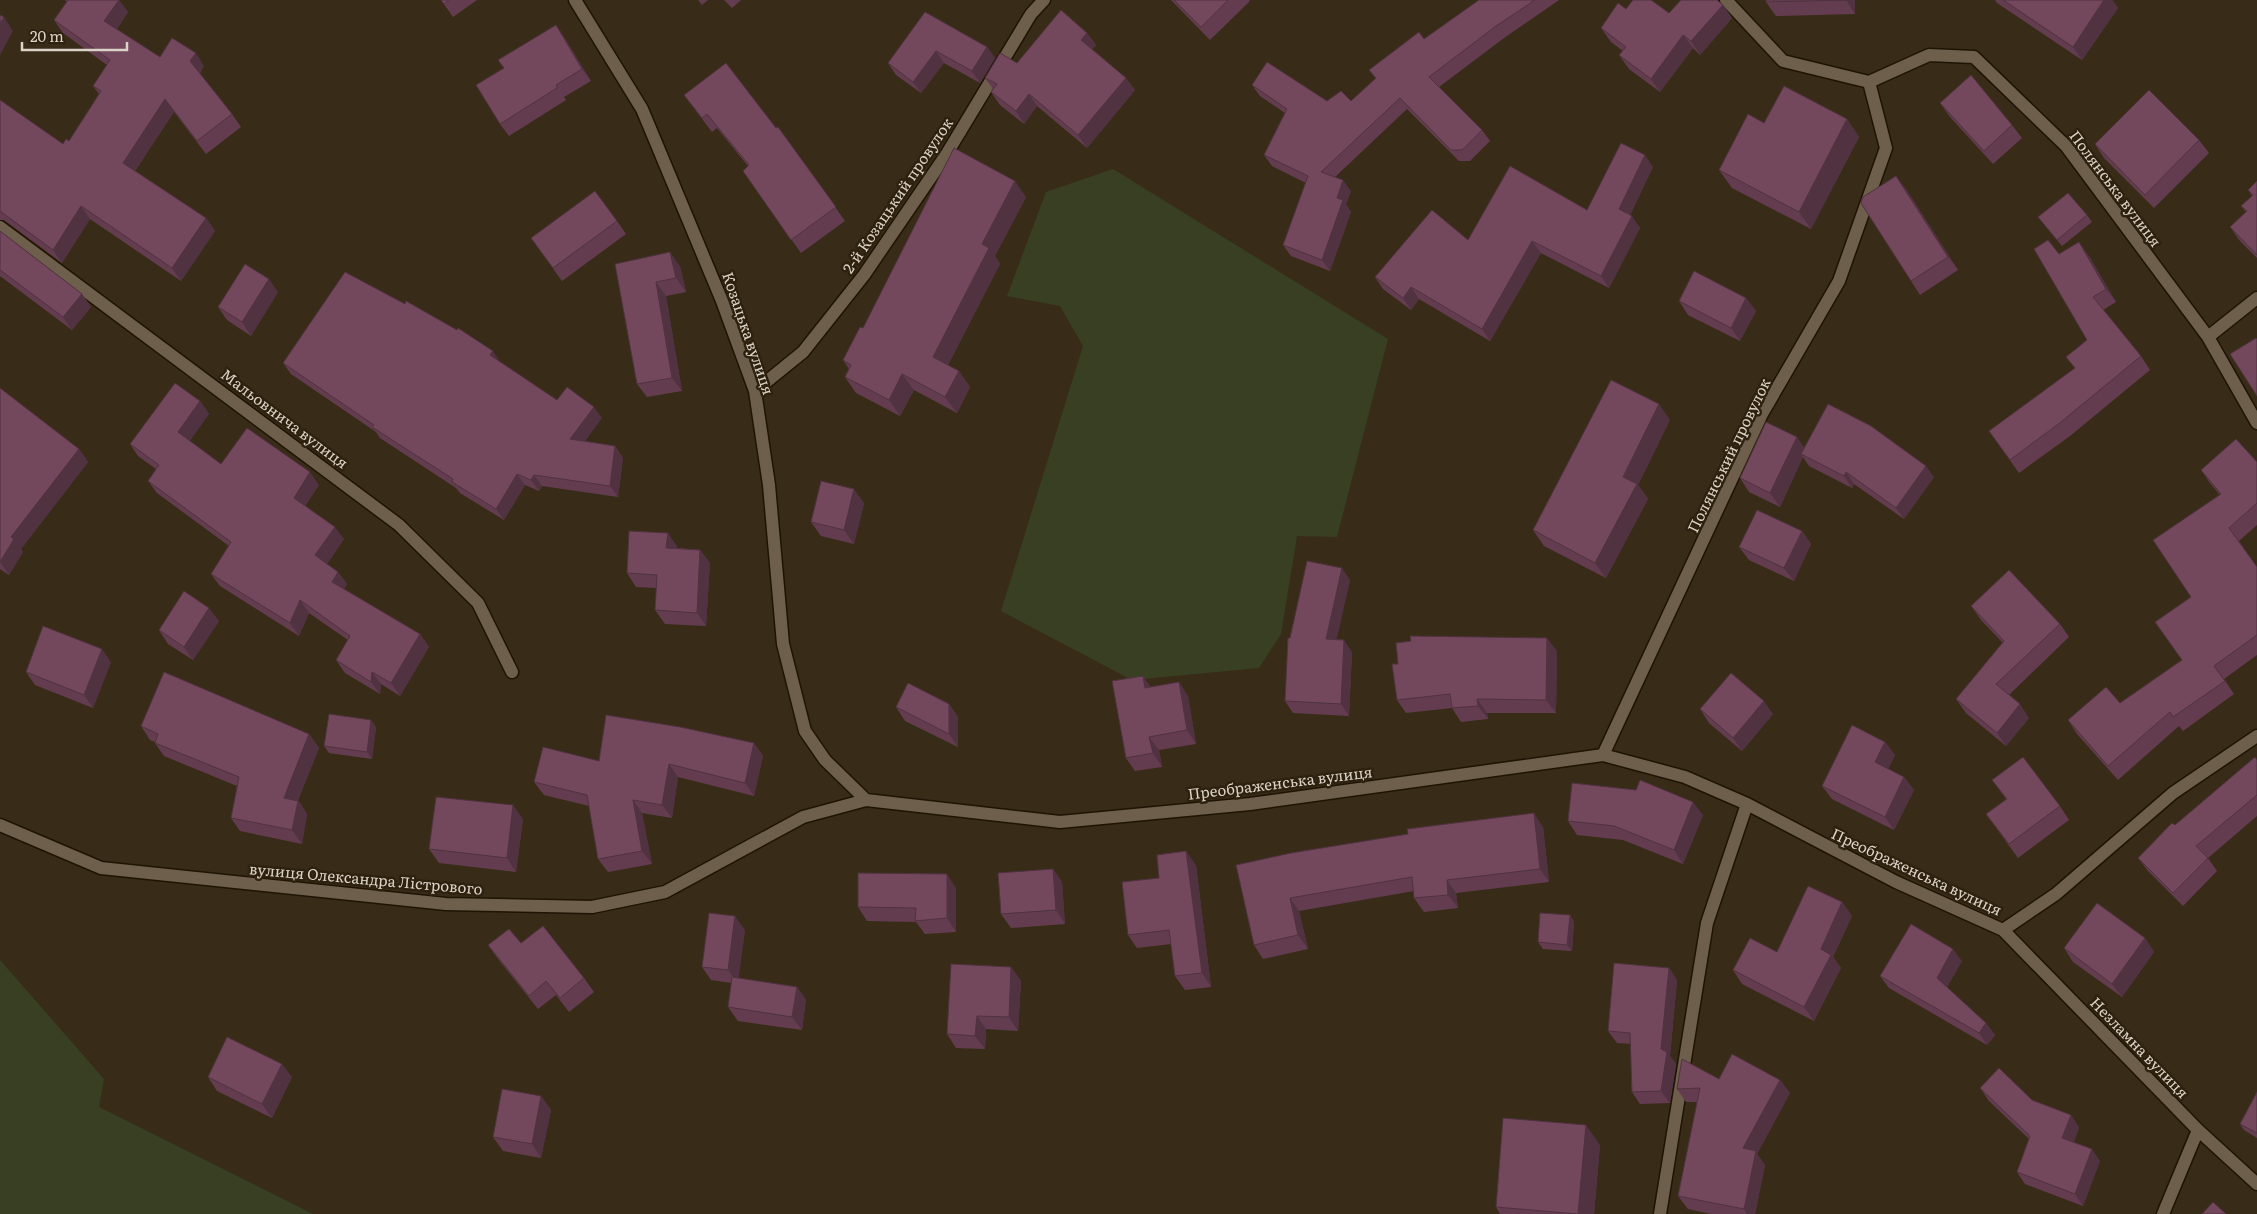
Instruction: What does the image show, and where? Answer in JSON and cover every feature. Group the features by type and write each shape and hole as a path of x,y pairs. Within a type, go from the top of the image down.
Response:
{"street":[{"name":"Козацька вулиця","path":"575,0 642,109 722,301 755,391 769,485 782,644 805,731 825,760 866,800"},
{"name":"2-й Козацький провулок","path":"755,391 803,352 864,275 946,156 1031,14 1044,0"},
{"path":"1726,0 1783,61 1869,82"},
{"name":"Полянська вулиця","path":"1869,82 1929,55 1974,58 2066,146 2208,337 2257,423"},
{"name":"Полянський провулок","path":"1603,755 1762,414 1839,282 1886,148 1869,82"},
{"name":"Мальовнича вулиця","path":"0,227 399,525 478,603 512,672"},
{"path":"2208,337 2257,298"},
{"name":"Преображенська вулиця","path":"866,800 1060,822 1250,804 1603,755 1685,777 1747,804 1896,882 2003,930 2056,894 2173,793 2257,736"},
{"name":"вулиця Олександра Лістрового","path":"0,825 100,868 446,904 592,907 664,892 803,817 866,800"},
{"path":"1660,1214 1706,923 1747,804"},
{"name":"Незламна вулиця","path":"2003,930 2198,1130 2257,1184"},
{"path":"2163,1214 2198,1130"}],"green space":[{"path":"1113,169 1388,339 1337,537 1297,536 1281,634 1259,668 1132,680 1001,611 1083,346 1060,306 1007,296 1046,192"},
{"path":"0,960 104,1079 99,1107 313,1214 0,1214"}],"building":[{"path":"68,0 119,0 104,21 160,57 172,38 196,53 190,61 232,114 197,141 165,99 123,163 206,218 172,268 81,206 53,250 0,211 0,100 63,144 66,139 69,141 101,91 93,86 110,60 54,20"},
{"path":"441,0 449,0 444,4"},
{"path":"1174,0 1228,0 1201,27"},
{"path":"1479,0 1535,0 1496,26 1429,77 1482,130 1462,150 1451,150 1400,98 1321,172 1343,180 1337,198 1343,200 1322,260 1283,245 1308,176 1264,155 1287,109 1252,85 1267,62 1327,101 1341,91 1351,101 1376,78 1369,70 1419,32 1424,39"},
{"path":"1633,0 1651,0 1669,13 1681,0 1717,0 1723,5 1691,41 1683,35 1651,79 1619,55 1626,47 1601,28 1618,3 1626,9"},
{"path":"1766,0 1846,0 1766,2"},
{"path":"2003,0 2104,0 2073,47"},
{"path":"1061,10 1087,33 1081,40 1126,78 1078,135 1029,94 1016,111 991,92 997,84 985,78 1000,53 1017,63"},
{"path":"925,12 987,47 972,71 936,51 913,82 888,63"},
{"path":"0,15 4,17 0,24"},
{"path":"556,25 582,69 556,85 557,88 500,124 476,85 504,68 498,60"},
{"path":"726,63 776,128 778,127 836,207 791,240 743,171 749,165 707,114 702,118 684,95"},
{"path":"1971,75 2012,125 1984,151 1940,103"},
{"path":"1784,86 1847,119 1799,212 1719,170 1748,114 1764,123"},
{"path":"2149,90 2199,140 2145,195 2095,144"},
{"path":"1621,143 1645,155 1619,209 1632,216 1601,276 1532,241 1482,329 1411,287 1403,298 1375,277 1432,210 1468,240 1510,166 1587,210"},
{"path":"954,148 1015,181 982,244 989,248 933,357 959,371 945,397 902,374 889,400 845,377 851,365 843,360 860,327 863,328"},
{"path":"1896,176 1948,257 1911,281 1861,203 1863,197"},
{"path":"2257,181 2257,255 2230,227 2247,211 2241,206 2253,195 2248,190"},
{"path":"595,191 617,221 553,268 531,238"},
{"path":"2068,193 2087,215 2057,240 2038,217"},
{"path":"0,231 82,294 63,317 0,270"},
{"path":"2048,240 2059,254 2079,242 2106,289 2093,297 2141,356 2061,422 2010,460 1989,431 2075,368 2066,357 2087,340 2034,249"},
{"path":"670,252 676,278 656,282 672,378 637,384 615,264"},
{"path":"245,264 269,279 242,322 218,307"},
{"path":"1694,271 1746,298 1731,328 1679,301"},
{"path":"345,272 405,304 406,301 457,330 458,328 493,351 490,355 557,400 567,387 594,407 570,439 615,446 610,486 534,475 531,480 517,474 496,509 452,482 453,479 372,427 374,425 283,363"},
{"path":"2257,339 2257,396 2230,354"},
{"path":"1611,380 1659,404 1623,477 1637,484 1595,563 1533,530"},
{"path":"175,383 200,401 178,432 221,464 247,428 310,472 294,498 335,527 315,555 338,572 332,582 420,634 391,683 372,672 371,682 336,660 350,636 300,600 290,623 211,574 231,542 148,481 159,465 130,444"},
{"path":"0,388 79,449 11,537 14,539 0,562"},
{"path":"1828,404 1871,426 1926,466 1896,508 1846,472 1844,476 1801,454"},
{"path":"1766,422 1797,437 1770,493 1740,478"},
{"path":"2236,439 2257,462 2257,503 2229,528 2257,567 2257,635 2214,666 2225,681 2173,717 2170,712 2108,766 2068,720 2106,687 2120,703 2182,660 2155,622 2191,597 2153,540 2221,494 2201,470"},
{"path":"821,481 854,489 844,530 811,522"},
{"path":"1757,510 1802,531 1784,568 1739,547"},
{"path":"629,531 668,533 666,548 700,550 697,613 655,610 657,575 627,573"},
{"path":"1307,561 1342,568 1326,639 1344,640 1341,704 1285,701 1288,638 1290,638"},
{"path":"2009,570 2060,624 1996,684 2020,704 1997,733 1956,699 2004,641 1971,606"},
{"path":"184,591 209,608 184,647 159,630"},
{"path":"43,626 102,649 84,695 26,672"},
{"path":"1410,636 1547,638 1546,700 1477,699 1478,706 1452,708 1450,694 1397,700 1392,664 1398,664 1396,643 1411,641"},
{"path":"164,672 309,734 284,798 298,801 292,830 231,818 239,777 155,743 158,734 141,726"},
{"path":"1731,673 1764,701 1733,738 1700,709"},
{"path":"1143,676 1145,688 1179,682 1187,730 1149,737 1153,753 1126,758 1112,681"},
{"path":"908,683 949,704 949,734 896,707"},
{"path":"329,714 371,720 367,752 324,746"},
{"path":"606,715 680,727 754,743 745,783 669,764 662,805 633,800 642,851 598,859 587,795 534,782 543,747 599,761"},
{"path":"1852,725 1885,742 1875,762 1904,777 1885,817 1822,786"},
{"path":"2023,757 2060,806 2009,844 1986,814 2007,799 1992,780"},
{"path":"2255,757 2257,760 2257,795 2196,846 2208,858 2173,893 2138,858 2172,823 2175,825"},
{"path":"1640,780 1693,802 1674,850 1614,826 1568,821 1572,783 1636,790"},
{"path":"436,797 513,805 507,858 429,849"},
{"path":"1534,813 1540,869 1447,880 1448,895 1414,898 1412,877 1290,898 1298,935 1254,945 1236,865 1291,853 1408,834 1407,829"},
{"path":"1186,851 1202,973 1175,976 1169,930 1128,935 1122,882 1159,878 1157,855"},
{"path":"1053,869 1056,910 1001,914 998,873"},
{"path":"858,873 947,874 947,918 915,921 916,908 858,907"},
{"path":"1808,886 1842,902 1821,949 1831,955 1804,1007 1733,970 1750,938 1777,952"},
{"path":"2097,903 2145,938 2112,984 2064,948"},
{"path":"709,913 735,916 728,970 702,967"},
{"path":"1540,913 1570,915 1567,945 1538,942"},
{"path":"1911,924 1953,949 1937,978 1986,1023 1979,1033 1880,976"},
{"path":"543,926 584,978 560,998 546,981 529,996 488,945 509,929 521,943"},
{"path":"1614,963 1669,968 1661,1049 1667,1052 1661,1091 1632,1092 1630,1033 1608,1031"},
{"path":"951,964 1011,967 1009,1017 977,1016 975,1036 947,1034"},
{"path":"732,977 797,987 792,1017 728,1007"},
{"path":"227,1037 282,1064 262,1104 208,1077"},
{"path":"1732,1054 1780,1080 1743,1148 1756,1151 1744,1209 1678,1196 1700,1088 1677,1089 1682,1059 1719,1079"},
{"path":"1999,1068 2032,1100 2071,1115 2062,1138 2092,1149 2075,1194 2017,1172 2030,1136 1980,1088"},
{"path":"502,1089 541,1096 532,1144 493,1137"},
{"path":"2257,1092 2257,1133 2240,1124"},
{"path":"1503,1118 1586,1125 1578,1214 1496,1207"},
{"path":"2213,1202 2226,1214 2202,1214"}]}
